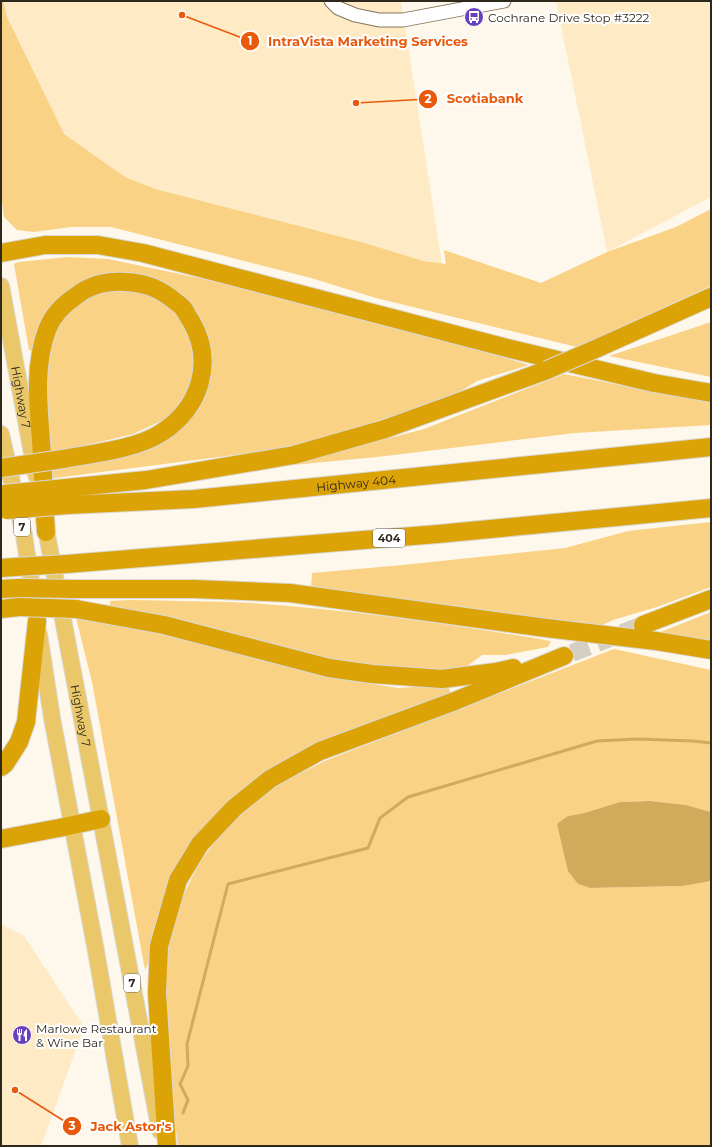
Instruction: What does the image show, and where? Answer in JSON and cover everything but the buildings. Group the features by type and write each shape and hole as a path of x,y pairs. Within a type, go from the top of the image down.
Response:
{"highway":[{"path":"1,253 45,245 98,245 143,253 519,350 654,383 711,393"},
{"path":"1,468 63,459 121,448 160,434 184,415 198,388 202,370 202,350 196,331 183,308 162,292 147,284 111,281 86,288 62,306 47,328 40,352 38,411 46,532"},
{"path":"3,502 66,488 146,480 294,455 385,429 547,370 711,297"},
{"path":"600,346 711,308"},
{"name":"Highway 404","path":"3,502 68,505 194,499 711,447"},
{"name":"404","path":"8,568 430,535 711,508"},
{"path":"1,589 194,590 290,593 546,628 656,641 711,650"},
{"path":"643,625 711,599"},
{"path":"1,609 19,607 76,609 164,626 329,668 372,674 442,679 496,672 568,654 455,701 320,751 270,778 234,808 200,844 178,880 160,946 157,993 167,1146"},
{"path":"1,767 5,764 19,742 26,722 37,621"},
{"path":"546,628 711,662"},
{"path":"1,839 101,819"}],"main road":[{"name":"Highway 7","path":"1,286 162,1146"},
{"name":"7","path":"1,434 24,535 52,718 130,1146"}],"street":[{"path":"331,1 338,8 355,15 379,20 403,20 504,1"}],"shaded area":[{"path":"1,1 401,1 442,264 308,240 81,166 12,55"},
{"path":"1,1 3,1 7,17 64,134 125,177 155,189 361,242 423,261 446,264 444,250 541,283 607,252 676,227 711,209 711,286 577,347 376,298 311,278 111,227 71,227 34,232 17,230 4,217 1,194"},
{"path":"556,1 711,1 711,197 607,252"},
{"path":"68,257 108,259 204,279 438,338 529,365 477,381 453,396 326,438 266,451 47,479 45,467 138,449 207,376 175,294 82,284 35,351 29,350 14,264 18,262"},
{"path":"106,289 135,290 161,300 178,314 188,328 194,351 195,370 190,391 172,416 133,434 47,453 47,359 53,332 63,316 82,299"},
{"path":"711,322 711,377 609,356"},
{"path":"564,374 691,399 711,401 711,425 575,433 377,457 282,466 424,429"},
{"path":"711,522 711,587 657,607 613,620 596,628 311,588 312,573 565,548 628,531"},
{"path":"110,601 206,601 289,606 439,623 551,641 548,647 506,655 482,655 462,670 410,673 340,665 110,608"},
{"path":"711,612 711,642 653,635"},
{"path":"76,618 132,627 336,678 398,688 448,685 451,695 336,740 186,853 152,956 145,970 92,682"},
{"path":"614,649 711,670 711,812 686,805 650,801 620,802 584,813 568,816 578,884 590,888 683,886 711,881 711,1146 178,1146 173,1107 165,987 167,949 181,900 198,865 223,830 254,800 287,780 327,760"},
{"path":"650,801 686,805 711,812 711,881 683,886 590,888 578,884 568,871 557,824 568,816 584,813 620,802"},
{"path":"1,924 24,936 84,1027 41,1146 1,1146"}],"waterway":[{"path":"183,1113 188,1100 180,1084 188,1066 187,1044 228,884 368,848 380,818 408,797 597,741 637,739 711,743"}],"tunnel":[{"path":"572,653 643,625"}],"place":[{"name":"IntraVista Marketing Services","path":"182,15"},
{"name":"Cochrane Drive Stop #3222","path":"474,17"},
{"name":"Scotiabank","path":"356,103"},
{"name":"Marlowe Restaurant & Wine Bar","path":"22,1035"},
{"name":"Jack Astor's","path":"15,1090"}]}
